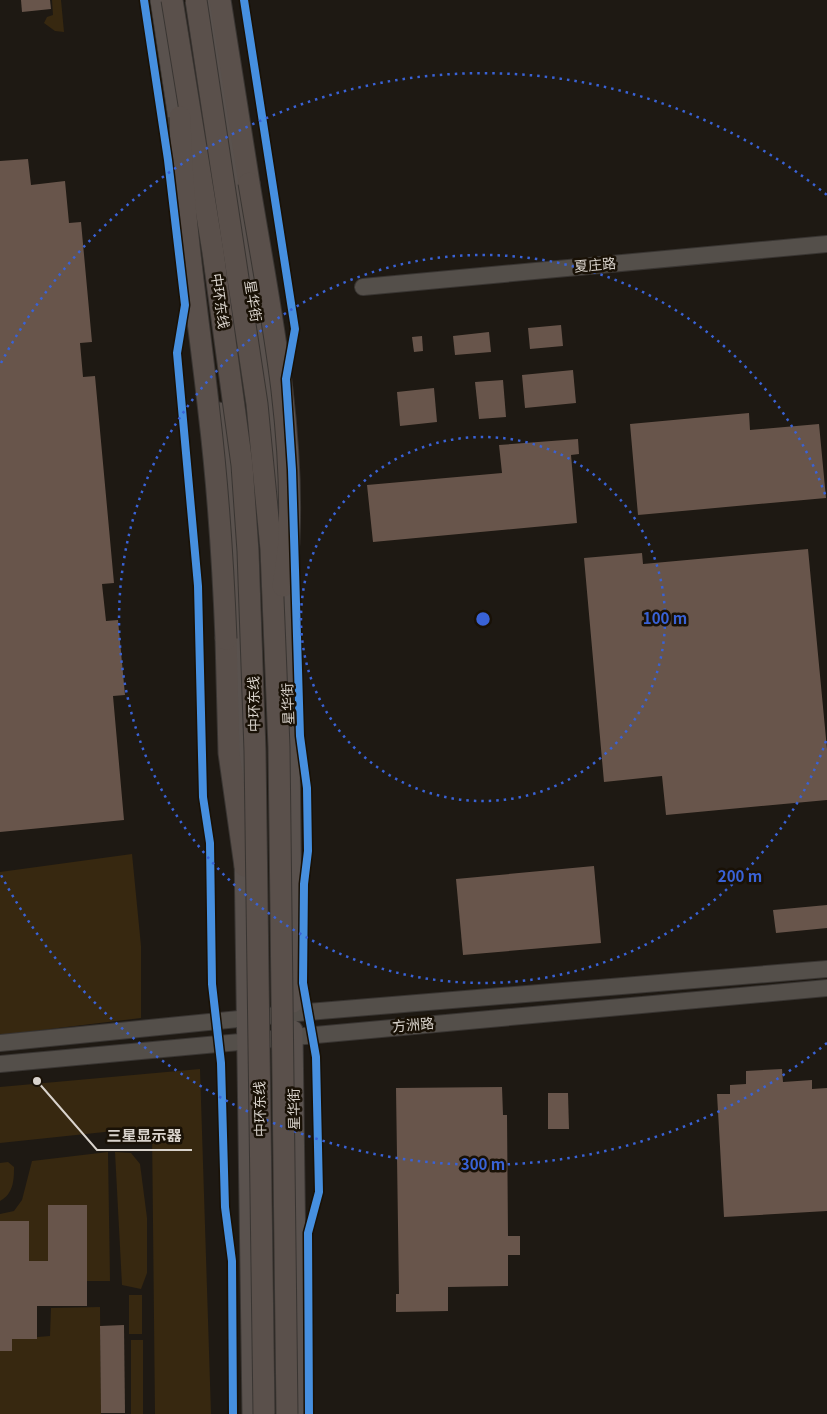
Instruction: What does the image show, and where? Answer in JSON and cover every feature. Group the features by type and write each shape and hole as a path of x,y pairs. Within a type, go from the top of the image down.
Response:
{"highway":[{"name":"中环东线","path":"172,0 214,252 235,406 248,551 255,751 264,1414"},
{"name":"中环东线","path":"196,0 257,404 270,530 276,639 287,1414"},
{"path":"220,0 278,371 287,460 289,539 276,639"},
{"path":"179,44 181,165 189,256 215,467 223,554 229,753 245,866"},
{"path":"286,1362 293,1414"}],"main road":[{"path":"160,0 199,253 226,466 237,639 245,866 252,1414"},
{"name":"星华街","path":"208,0 277,462 290,748 298,1414"},
{"name":"夏庄路","path":"362,287 827,244"},
{"name":"方洲路","path":"0,1043 246,1017 827,969"},
{"name":"方洲路","path":"0,1064 827,988"}],"shaded area":[{"path":"52,0 61,0 64,32 55,31 44,23 47,17 53,15"},
{"path":"132,854 141,946 141,1018 0,1035 0,872"},
{"path":"200,1069 211,1414 155,1414 152,1127 0,1143 0,1087"},
{"path":"108,1152 110,1281 87,1281 87,1205 48,1205 48,1261 29,1261 29,1221 0,1221 0,1214 14,1211 22,1200 32,1161"},
{"path":"115,1152 131,1153 140,1164 147,1218 147,1273 141,1289 122,1285"},
{"path":"8,1162 14,1167 13,1182 8,1195 0,1201 0,1163"},
{"path":"129,1295 142,1295 142,1334 129,1334"},
{"path":"100,1307 101,1414 0,1414 0,1351 12,1350 12,1339 50,1336 51,1308"},
{"path":"131,1340 143,1340 143,1414 131,1414"}],"building":[{"path":"21,0 50,0 51,9 22,12"},
{"path":"28,159 31,185 65,181 69,223 81,222 92,342 80,343 83,377 95,376 114,583 102,584 106,621 118,620 125,695 113,696 124,820 0,832 0,161"},
{"path":"561,325 563,346 530,349 528,328"},
{"path":"489,332 491,352 455,355 453,336"},
{"path":"422,336 423,351 414,352 412,337"},
{"path":"573,370 576,403 525,408 522,375"},
{"path":"503,380 506,417 479,419 475,382"},
{"path":"434,388 437,422 400,426 397,392"},
{"path":"749,413 750,430 819,424 826,498 638,515 630,424"},
{"path":"578,439 579,454 571,455 577,523 373,542 367,485 502,473 499,445"},
{"path":"808,549 827,749 827,800 666,815 662,776 604,782 584,558 642,553 643,564"},
{"path":"594,866 601,943 463,955 456,879"},
{"path":"827,905 827,928 776,933 773,910"},
{"path":"782,1069 783,1082 812,1080 812,1089 827,1088 827,1211 724,1217 717,1094 730,1094 730,1085 746,1084 746,1071"},
{"path":"502,1087 503,1115 507,1115 508,1236 520,1236 520,1255 508,1255 508,1286 448,1287 448,1311 396,1312 396,1294 399,1294 396,1088"},
{"path":"548,1093 568,1093 569,1129 548,1129"},
{"path":"48,1205 87,1205 87,1306 37,1306 37,1339 12,1339 12,1351 0,1351 0,1221 29,1221 29,1261 48,1261"},
{"path":"124,1325 125,1413 101,1413 100,1326"}],"cycle path":[{"path":"144,0 168,160 185,305 177,353 198,586 203,797 210,843 212,984 221,1063 225,1207 232,1261 233,1414"},
{"path":"244,0 295,329 286,379 292,470 300,736 307,788 308,851 304,884 303,983 316,1057 319,1192 308,1233 309,1414"}],"place":[{"name":"三星显示器","path":"37,1081"}]}
